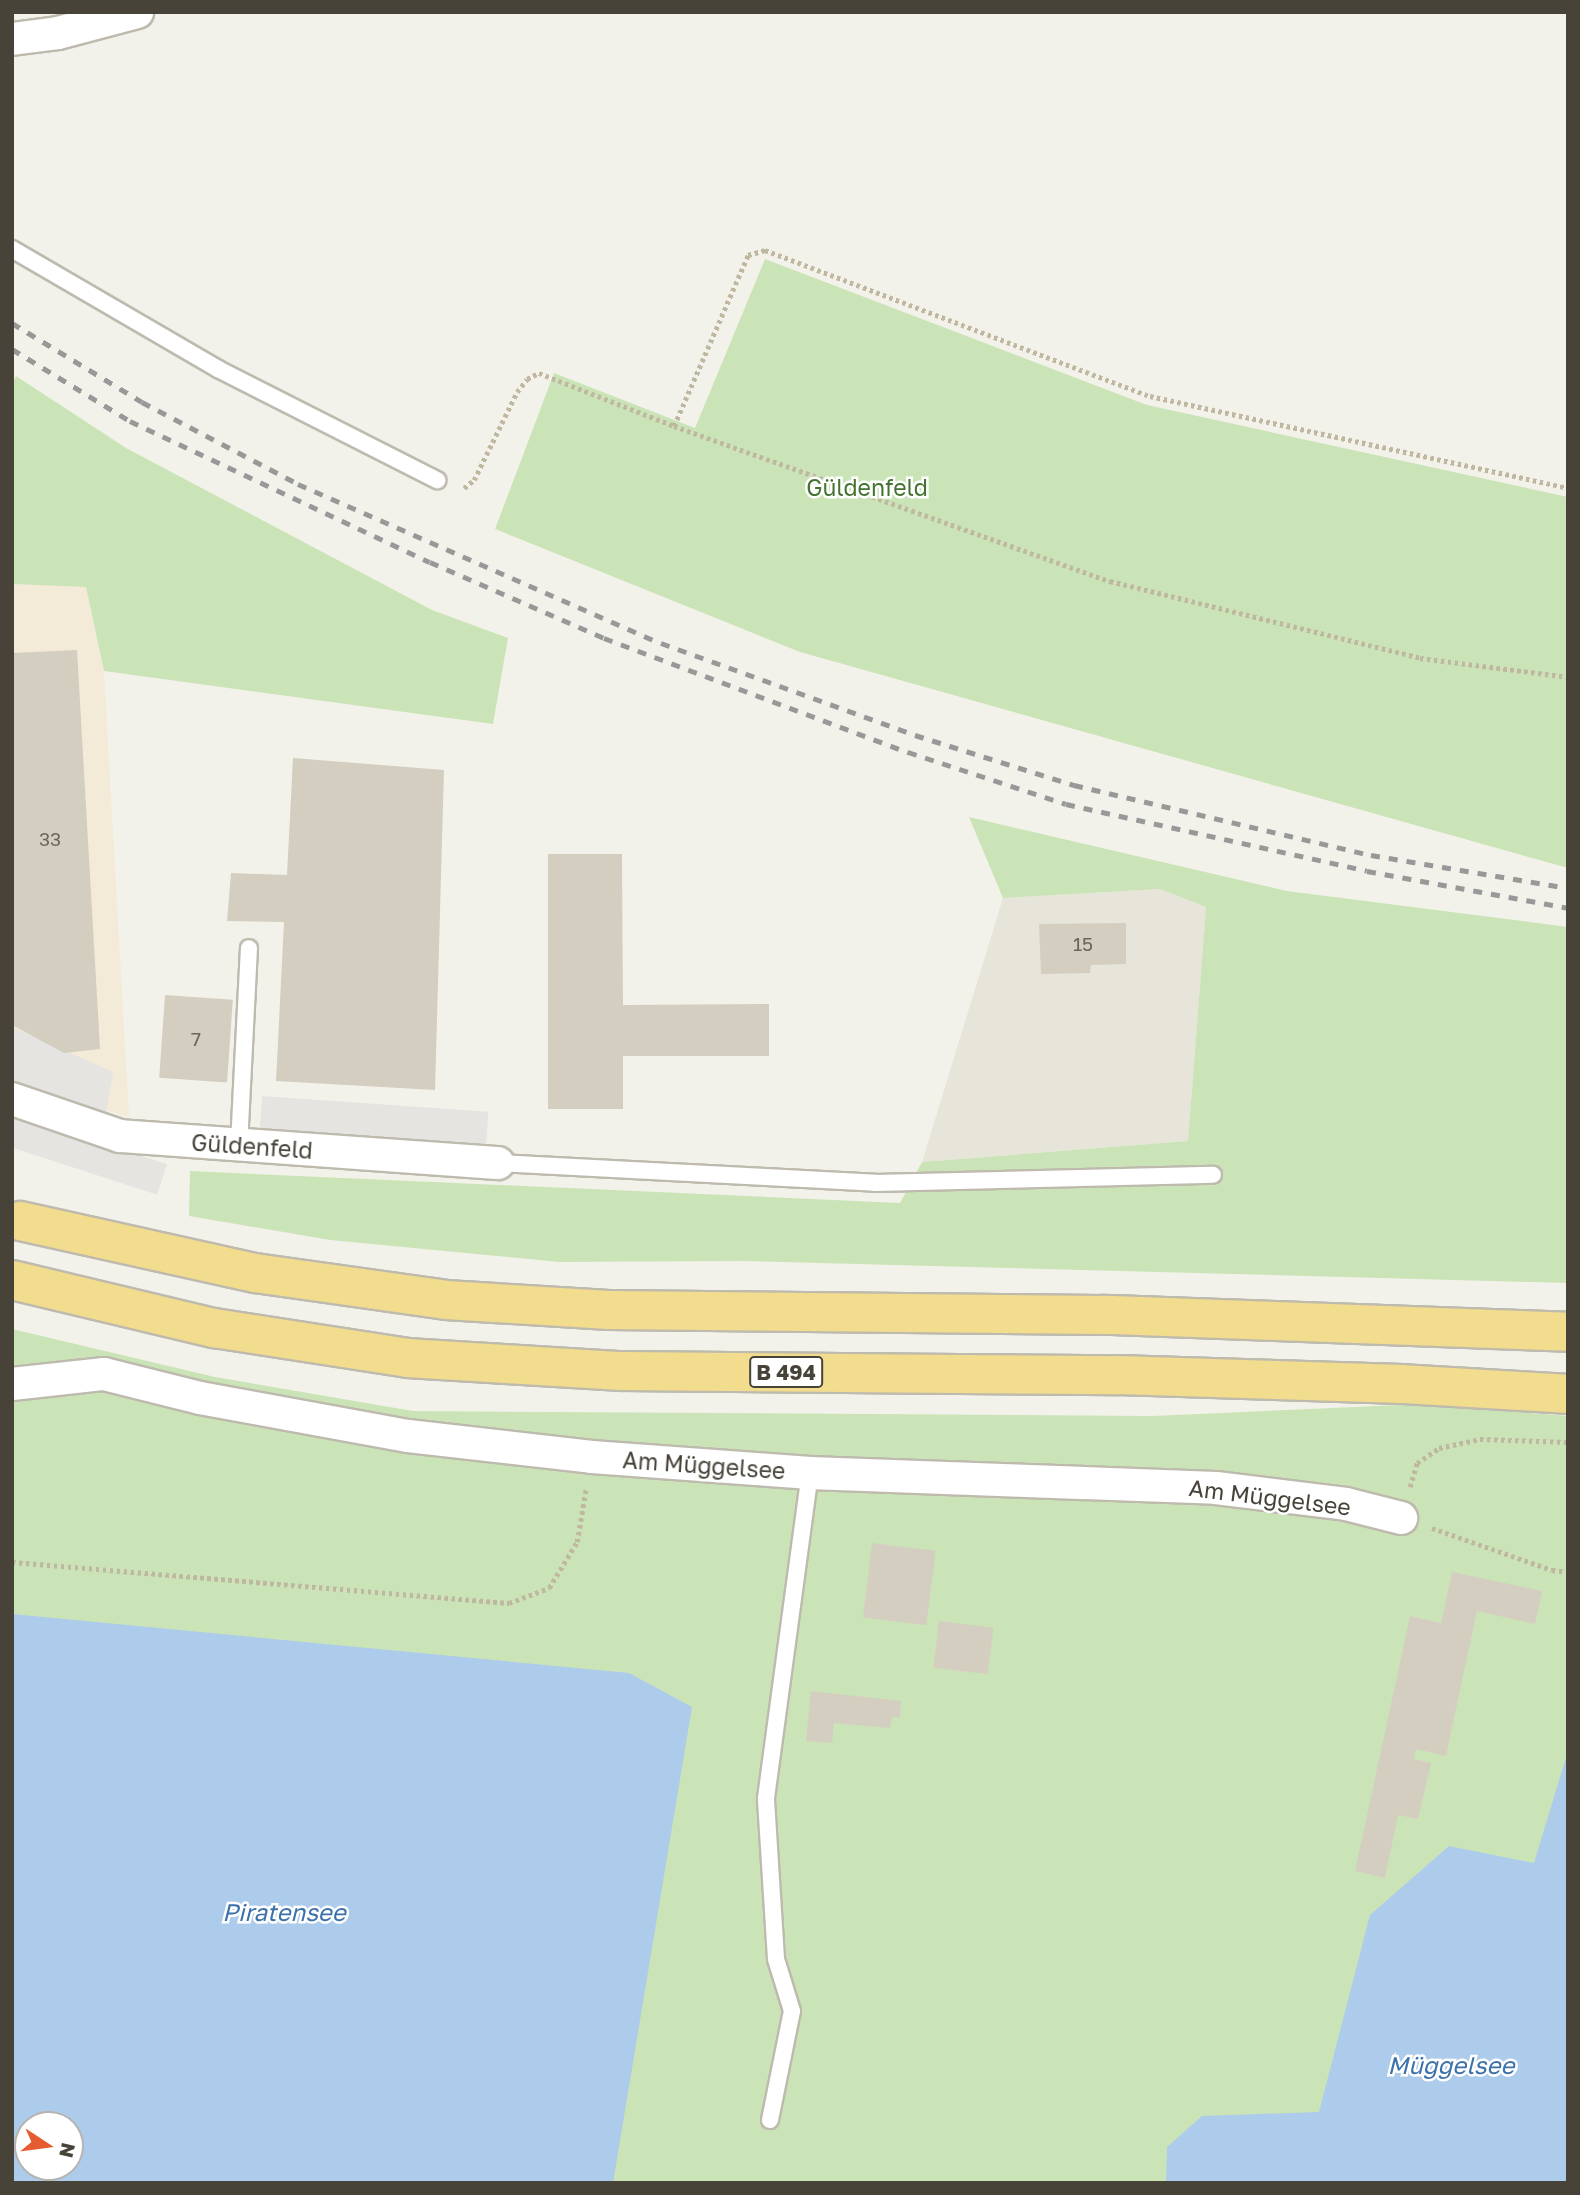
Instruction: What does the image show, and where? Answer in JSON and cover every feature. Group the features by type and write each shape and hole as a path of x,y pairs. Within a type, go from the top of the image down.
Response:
{"highway":[{"path":"20,1221 255,1273 446,1300 609,1310 1112,1315 1568,1332"},
{"name":"B 494","path":"12,1280 214,1328 407,1357 622,1371 1118,1375 1402,1384 1568,1394"}],"street":[{"path":"12,38 58,33 137,12"},
{"name":"Güldenfeld","path":"12,1099 120,1136 498,1163"},
{"name":"Am Müggelsee","path":"12,1384 104,1374 200,1398 408,1436 592,1457 810,1473 1216,1488 1346,1504 1401,1518"}],"lane":[{"path":"12,249 218,369 438,480"},
{"path":"239,1145 249,948"},
{"path":"498,1163 875,1183 1213,1175"},
{"path":"770,2120 792,2011 776,1959 766,1798 810,1473"}],"path":[{"path":"674,426 748,256 765,250 1150,396 1568,488"},
{"path":"438,480 461,491 474,480 517,392 527,379 539,373 674,426 1110,581 1420,658 1568,677"},
{"path":"1568,1441 1480,1439 1438,1448 1417,1463 1401,1518 1552,1570 1568,1572"},
{"path":"12,1562 509,1603 549,1588 577,1542 592,1457"}],"shaded area":[{"path":"12,584 86,587 104,671 129,1117 12,1081"},
{"path":"1160,889 1206,907 1188,1141 922,1162 1003,898"},
{"path":"12,1027 113,1072 106,1114 12,1081"},
{"path":"262,1096 488,1112 486,1145 260,1129"},
{"path":"12,1114 167,1164 157,1195 12,1148"}],"green space":[{"name":"Güldenfeld","path":"765,259 1147,405 1568,497 1568,868 800,652 495,529 554,373 695,428"},
{"path":"16,376 126,448 432,610 508,638 493,724 104,671 86,587 12,584 12,385"},
{"path":"969,817 1287,891 1568,927 1568,1283 745,1261 559,1262 330,1240 189,1216 190,1171 900,1203 922,1162 1188,1141 1206,907 1160,889 1003,898"},
{"path":"12,1329 215,1377 413,1411 1153,1416 1422,1404 1568,1416 1568,2183 12,2183"}],"water":[{"name":"Piratensee","path":"12,1614 629,1673 692,1707 613,2183 12,2183"},
{"name":"Müggelsee","path":"1568,1751 1568,2183 1166,2183 1167,2147 1202,2116 1319,2112 1370,1915 1449,1846 1534,1863"}],"building":[{"path":"77,650 100,1049 64,1053 12,1025 12,653"},
{"path":"293,758 444,770 435,1090 276,1081 284,922 227,921 231,873 287,875"},
{"path":"548,854 622,854 623,1005 769,1004 769,1056 623,1056 623,1109 548,1109"},
{"path":"1126,923 1126,964 1091,965 1090,973 1041,974 1039,924"},
{"path":"165,995 233,1000 227,1083 159,1078"},
{"path":"872,1543 936,1551 926,1625 863,1617"},
{"path":"1452,1572 1542,1591 1535,1624 1477,1611 1446,1756 1416,1749 1414,1759 1431,1763 1418,1819 1398,1815 1385,1878 1355,1871 1410,1616 1441,1623"},
{"path":"939,1621 994,1628 988,1674 933,1668"},
{"path":"811,1691 901,1701 900,1718 892,1717 890,1728 834,1723 832,1743 806,1741"}],"railway":[{"path":"12,323 142,402 298,484 661,643 915,735 1074,785 1371,855 1568,888"},
{"path":"12,349 130,421 430,562 604,638 908,752 1066,804 1367,871 1568,908"}]}
